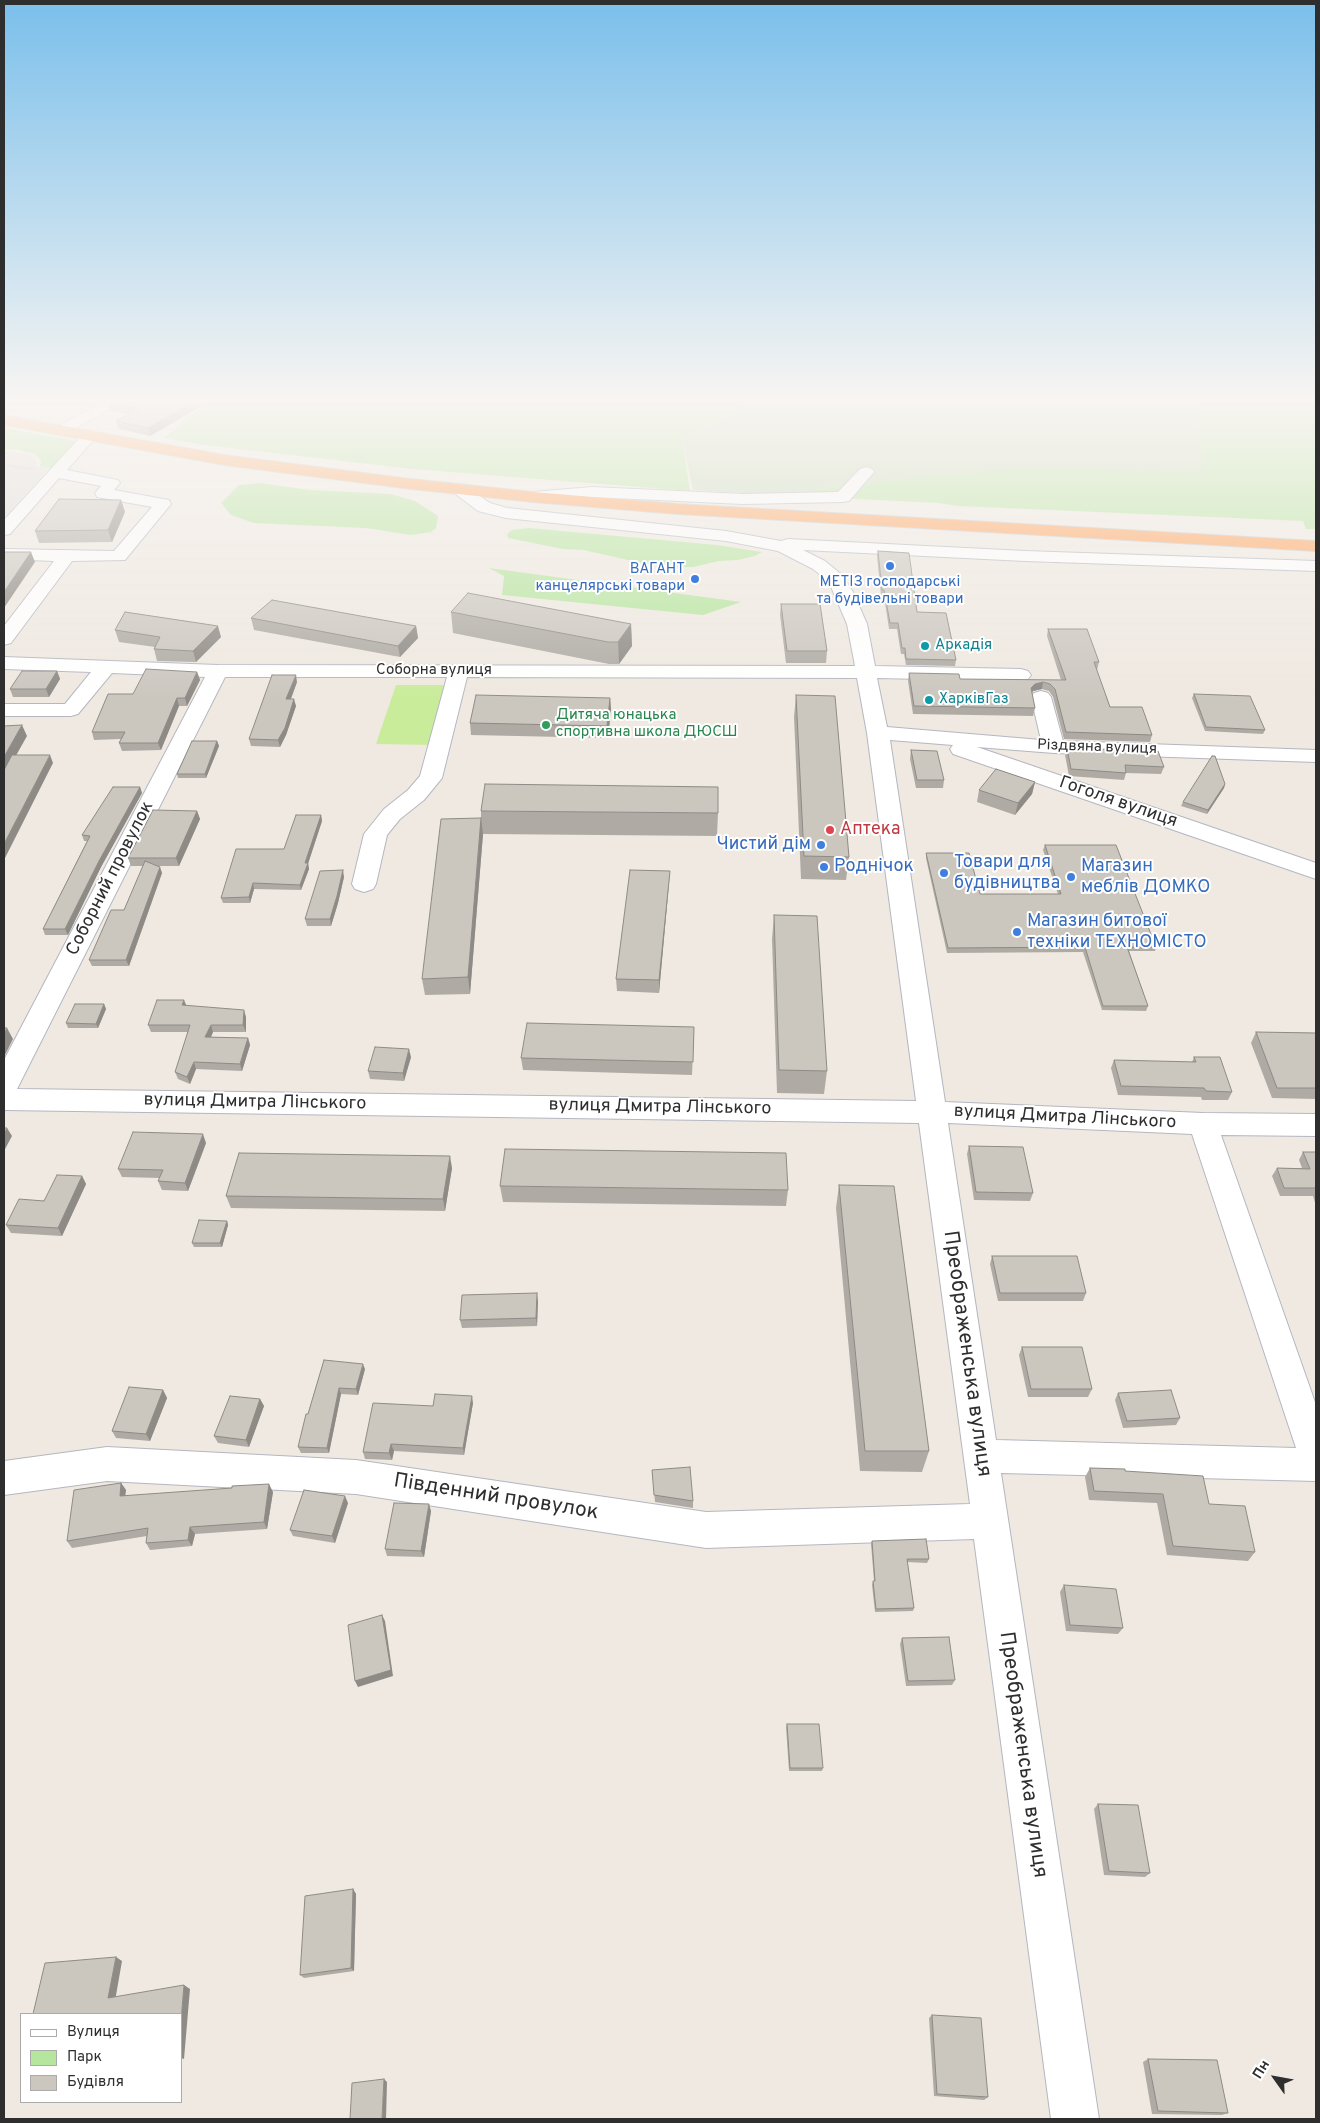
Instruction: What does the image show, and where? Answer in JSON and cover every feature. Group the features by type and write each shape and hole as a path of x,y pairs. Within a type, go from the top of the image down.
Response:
{"highway":[{"path":"595,502 678,509 1316,546"}],"street":[{"path":"4,530 29,502"},
{"path":"4,554 120,556 163,504 152,502"},
{"path":"477,502 484,507 506,513 716,535 770,543 1015,555 1316,566"},
{"name":"Преображенська вулиця","path":"770,543 797,552 819,565 836,579 844,592 857,624 878,733 1075,2119"},
{"path":"4,639 67,556"},
{"name":"Соборна вулиця","path":"4,663 218,671 865,672 1021,675"},
{"path":"4,710 70,710 106,667"},
{"name":"Соборний провулок","path":"4,1086 218,671"},
{"path":"364,884 376,834 392,814 416,795 430,778 459,672"},
{"path":"1041,697 1054,747"},
{"name":"Різдвяна вулиця","path":"878,733 1054,747 1316,756"},
{"name":"Гоголя вулиця","path":"920,735 1316,871"},
{"name":"вулиця Дмитра Лінського","path":"4,1099 933,1112 1203,1124 1316,1125"},
{"path":"1203,1124 1316,1454"},
{"path":"981,1456 1316,1465"},
{"name":"Південний провулок","path":"4,1478 107,1464 356,1477 706,1530 989,1521"}],"green space":[{"path":"417,502 438,516 436,528 431,532 411,535 366,528 254,523 231,515 221,503"},
{"path":"920,502 1316,502 1316,529 1306,529 1303,521 958,506"},
{"path":"529,528 717,545 762,552 755,556 738,560 719,561 693,567 673,567 645,564 584,550 563,549 508,538 507,534 512,530"},
{"path":"489,568 741,602 703,615 502,595 504,576"},
{"path":"396,685 449,685 435,745 376,744"}],"shaded area":[{"path":"4,502 18,502 4,518"}],"building":[{"path":"57,502 120,502 108,530 35,531"},
{"path":"878,551 909,553 917,612 946,613 956,660 906,659 905,648 902,648 898,623 890,623 884,590 882,590"},
{"path":"4,552 31,552 4,592"},
{"path":"468,593 631,624 618,642 608,642 451,612"},
{"path":"272,600 416,626 398,646 251,618"},
{"path":"781,604 820,604 827,651 787,651"},
{"path":"125,612 218,626 193,651 154,649 160,637 115,630"},
{"path":"1048,629 1087,629 1099,662 1094,662 1110,707 1142,707 1152,735 1066,732 1055,689 1050,684 1043,682 1035,684 1031,688 1035,708 914,706 909,673 959,674 960,679 1066,680"},
{"path":"146,669 197,672 185,698 177,698 158,743 119,743 125,732 92,732 108,694 133,694"},
{"path":"22,671 57,671 46,689 10,689"},
{"path":"272,675 296,675 286,699 294,699 285,728 278,740 249,739"},
{"path":"1194,694 1250,696 1265,730 1206,727"},
{"path":"476,695 610,698 607,726 470,723"},
{"path":"796,695 835,696 849,857 804,856"},
{"path":"22,725 4,757 4,726"},
{"path":"192,741 217,741 205,774 177,774"},
{"path":"1067,748 1158,751 1164,767 1125,765 1126,773 1071,769"},
{"path":"911,750 937,751 944,780 917,780"},
{"path":"12,755 50,755 4,844 4,770"},
{"path":"1212,756 1215,756 1225,784 1208,810 1183,802"},
{"path":"996,769 1035,782 1018,803 979,790"},
{"path":"485,784 718,787 718,813 481,811"},
{"path":"113,787 140,787 99,861 65,929 43,929 90,836 82,835"},
{"path":"153,810 197,811 176,858 128,858"},
{"path":"296,815 321,815 305,863 308,863 300,885 253,883 249,897 221,898 236,849 284,849"},
{"path":"481,818 468,977 422,979 441,819"},
{"path":"1045,845 1116,845 1156,947 1127,947 1148,1006 1103,1006 1085,947 948,948 926,853 969,853 980,894 1061,894"},
{"path":"145,861 160,867 126,960 89,960 111,910 124,910"},
{"path":"343,870 330,919 305,919 320,871"},
{"path":"630,870 670,871 659,980 616,979"},
{"path":"774,915 817,916 827,1071 779,1070"},
{"path":"157,1000 184,1000 182,1005 244,1010 243,1025 211,1025 205,1037 248,1038 240,1064 194,1062 187,1077 175,1072 190,1025 148,1025"},
{"path":"75,1004 104,1004 96,1024 66,1023"},
{"path":"527,1023 694,1027 693,1062 521,1058"},
{"path":"1256,1032 1316,1033 1316,1088 1277,1088"},
{"path":"375,1047 409,1049 403,1073 368,1071"},
{"path":"1194,1057 1220,1057 1232,1092 1206,1091 1204,1088 1121,1086 1114,1060 1196,1062"},
{"path":"133,1132 203,1134 185,1183 158,1181 163,1170 118,1169"},
{"path":"969,1146 1023,1147 1033,1193 976,1192"},
{"path":"505,1149 786,1153 788,1190 500,1186"},
{"path":"1303,1152 1316,1152 1316,1188 1284,1188 1277,1168 1310,1169"},
{"path":"239,1153 450,1156 443,1199 226,1196"},
{"path":"57,1175 82,1176 58,1228 6,1225 19,1199 44,1201"},
{"path":"839,1185 894,1186 929,1451 865,1451"},
{"path":"199,1220 227,1221 220,1243 192,1243"},
{"path":"992,1256 1077,1256 1086,1293 1000,1293"},
{"path":"537,1293 536,1318 460,1320 462,1295"},
{"path":"1022,1347 1082,1347 1092,1389 1031,1389"},
{"path":"324,1360 363,1364 356,1389 339,1388 327,1448 298,1447 306,1414 308,1414"},
{"path":"129,1387 163,1390 146,1434 112,1431"},
{"path":"1171,1390 1180,1418 1127,1421 1118,1393"},
{"path":"435,1394 472,1396 463,1448 391,1444 389,1453 363,1452 373,1403 433,1406"},
{"path":"230,1396 260,1399 246,1440 214,1436"},
{"path":"690,1467 693,1501 654,1495 652,1470"},
{"path":"1090,1468 1203,1476 1209,1504 1245,1506 1255,1552 1173,1546 1163,1494 1094,1491"},
{"path":"121,1483 120,1496 269,1484 264,1522 190,1527 188,1540 146,1543 148,1528 67,1541 74,1490"},
{"path":"304,1490 345,1496 332,1536 290,1530"},
{"path":"394,1503 429,1504 421,1551 385,1549"},
{"path":"926,1539 929,1559 907,1559 914,1608 876,1609 872,1541"},
{"path":"1064,1585 1116,1589 1123,1628 1070,1625"},
{"path":"382,1615 391,1670 355,1681 348,1625"},
{"path":"949,1637 955,1680 908,1681 902,1638"},
{"path":"787,1724 819,1724 823,1768 790,1768"},
{"path":"1098,1804 1138,1805 1150,1873 1109,1871"},
{"path":"353,1889 351,1968 300,1975 305,1896"},
{"path":"116,1957 108,1998 184,1985 182,2013 33,2013 45,1963"},
{"path":"932,2015 981,2018 988,2097 937,2094"},
{"path":"1148,2059 1217,2060 1228,2113 1158,2111"},
{"path":"384,2079 382,2119 350,2119 352,2083"}],"place":[{"name":"МЕТІЗ господарські та будівельні товари","path":"890,566"},
{"name":"ВАГАНТ канцелярські товари","path":"695,579"},
{"name":"Аркадія","path":"925,646"},
{"name":"ХарківГаз","path":"929,700"},
{"name":"Дитяча юнацька спортивна школа ДЮСШ","path":"546,725"},
{"name":"Аптека","path":"830,830"},
{"name":"Чистий дім","path":"821,845"},
{"name":"Роднічок","path":"824,867"},
{"name":"Товари для будівництва","path":"944,873"},
{"name":"Магазин меблів ДОМКО","path":"1071,877"},
{"name":"Магазин битової техніки ТЕХНОМІСТО","path":"1017,932"}]}
